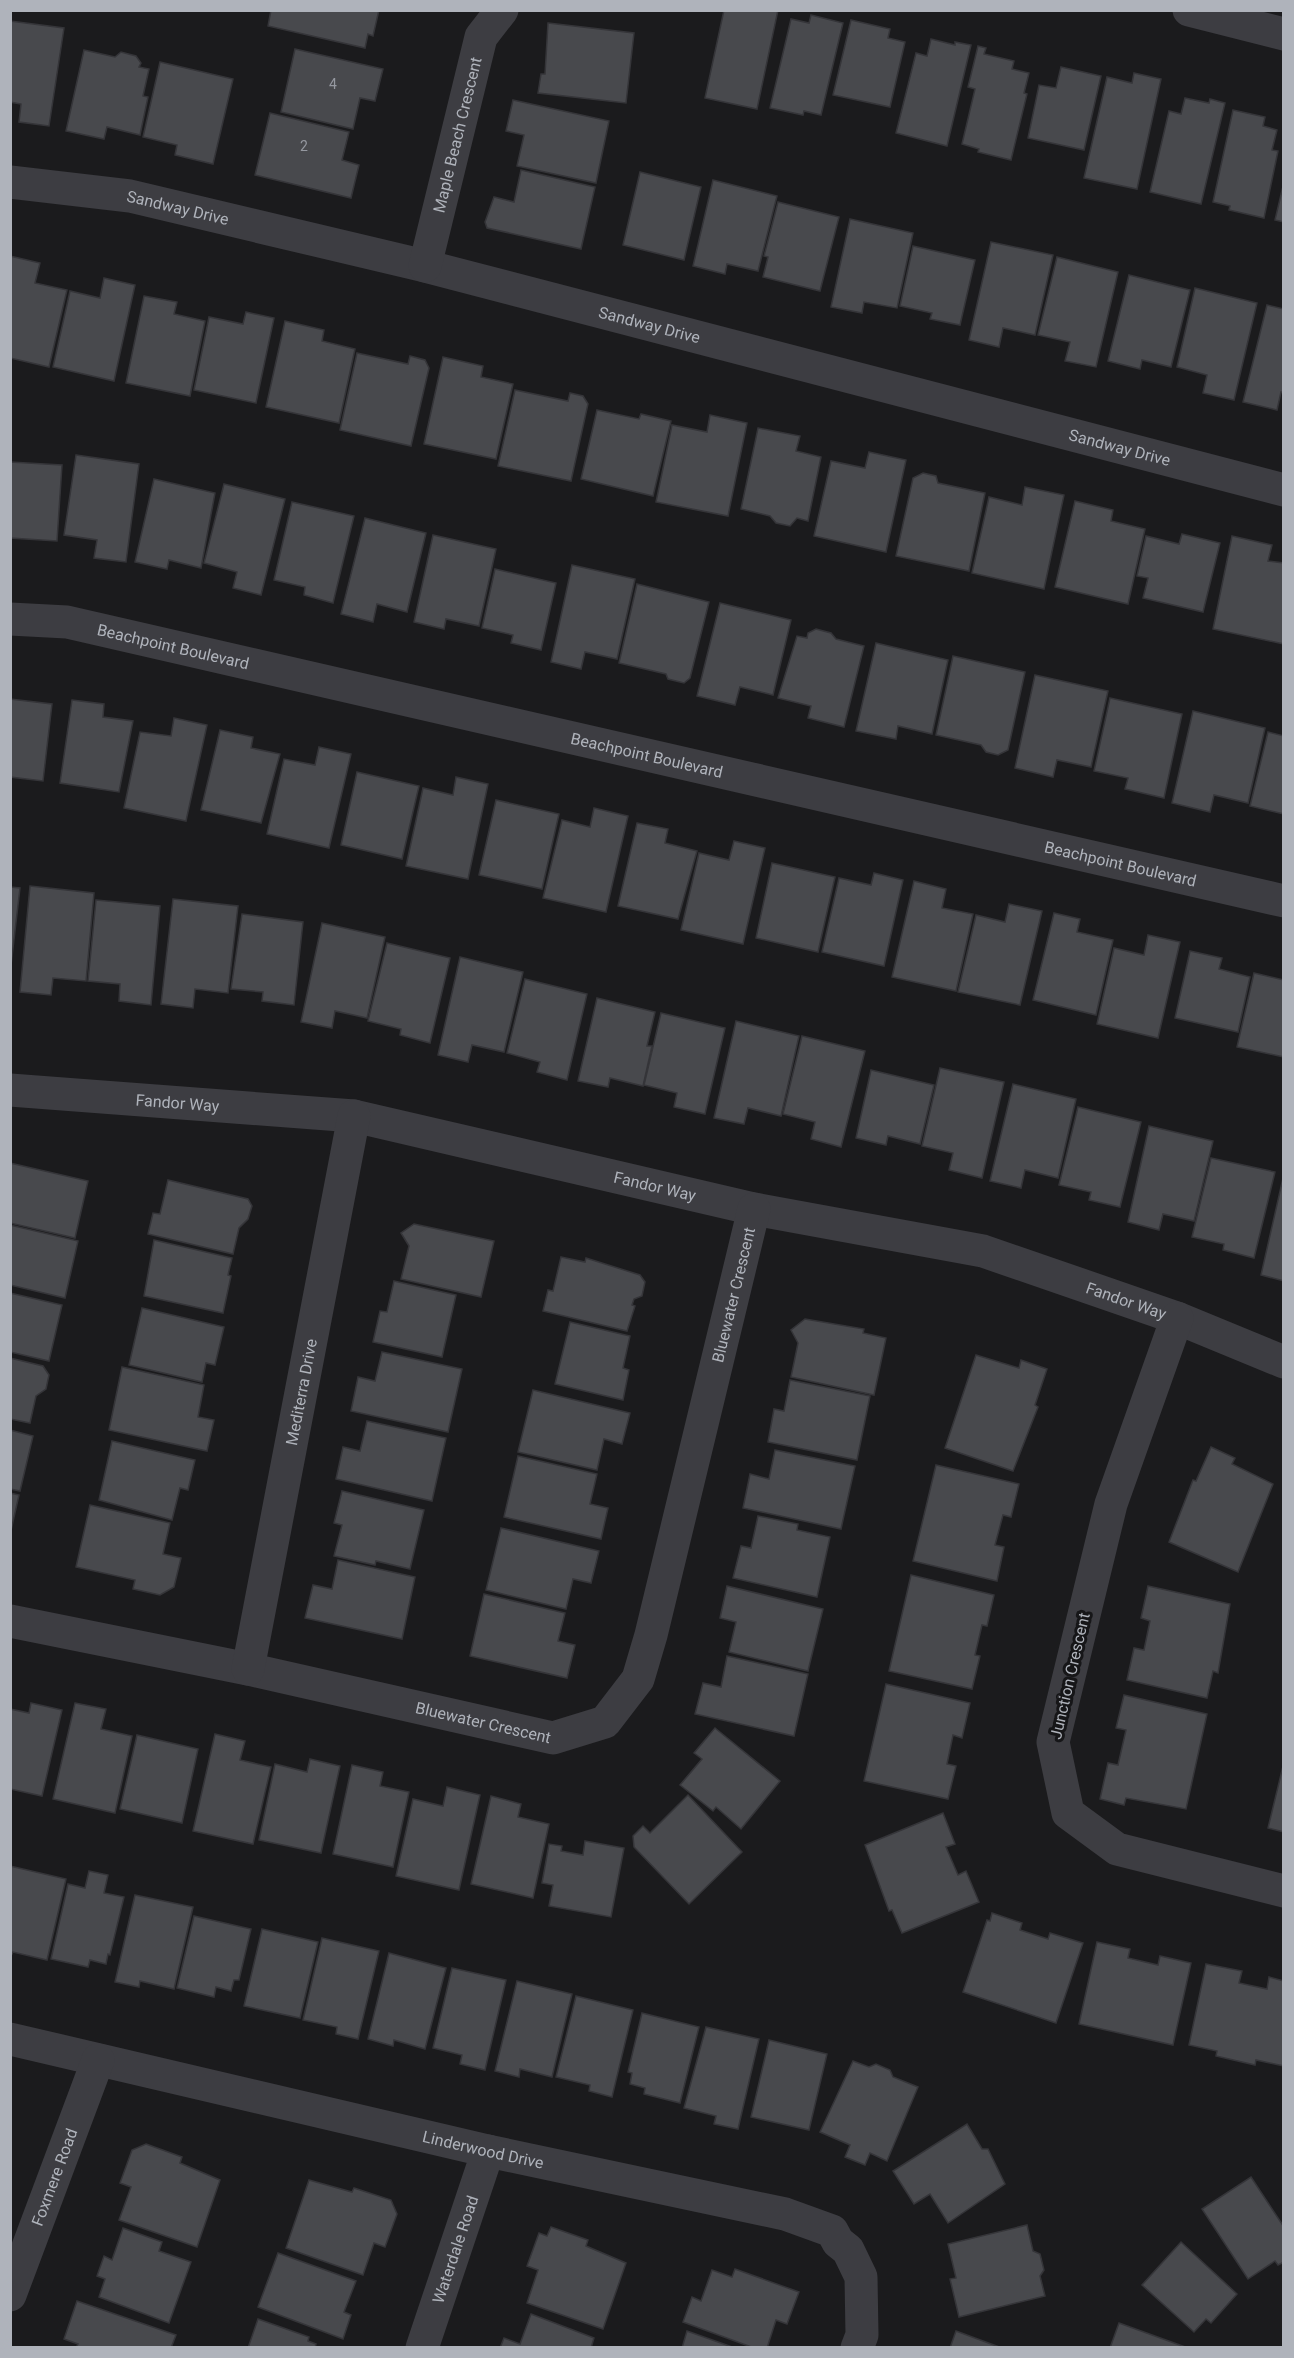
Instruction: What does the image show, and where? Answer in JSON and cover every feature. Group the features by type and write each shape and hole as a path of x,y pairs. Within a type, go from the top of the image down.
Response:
{"street":[{"name":"Maple Beach Crescent","path":"425,266 481,37 502,10"},
{"path":"1189,10 1284,34"},
{"name":"Sandway Drive","path":"10,182 130,196 425,266 1284,490"},
{"name":"Beachpoint Boulevard","path":"10,619 67,622 1284,901"},
{"name":"Fandor Way","path":"10,1090 354,1116 754,1209 983,1251 1177,1318 1284,1362"},
{"name":"Mediterra Drive","path":"248,1669 354,1116"},
{"name":"Bluewater Crescent","path":"10,1621 248,1669 553,1738 605,1722 638,1679 651,1635 754,1209"},
{"name":"Junction Crescent","path":"1177,1318 1111,1503 1053,1742 1068,1813 1117,1849 1284,1891"},
{"name":"Linderwood Drive","path":"10,2039 488,2151 785,2214 832,2231 838,2242 848,2250 861,2277 862,2335 857,2348"},
{"name":"Foxmere Road","path":"10,2295 98,2060"},
{"name":"Waterdale Road","path":"422,2348 488,2151"}],"building":[{"path":"271,10 379,10 373,36 368,34 365,48 268,26"},
{"path":"724,10 778,10 757,109 705,98"},
{"path":"811,15 843,23 821,115 804,111 803,115 770,108 791,19 809,23"},
{"path":"851,20 890,29 888,38 905,42 890,107 833,95"},
{"path":"10,21 64,28 49,126 19,122 21,104 10,102"},
{"path":"548,23 634,33 626,103 538,93 541,74 545,74"},
{"path":"931,39 955,45 955,42 971,45 947,146 896,133 916,53 927,56"},
{"path":"978,46 986,48 984,54 1014,61 1012,69 1029,73 1024,93 1027,94 1011,160 978,152 979,149 962,144 975,89 968,87"},
{"path":"295,49 383,69 375,101 360,98 353,129 281,112"},
{"path":"84,50 115,57 121,52 136,56 141,63 139,67 149,69 143,96 148,97 140,135 107,127 104,139 66,131"},
{"path":"160,62 233,79 213,164 175,155 177,145 143,137"},
{"path":"1061,67 1101,76 1084,150 1028,138 1039,85 1056,88"},
{"path":"1134,73 1161,79 1137,189 1084,178 1107,77 1132,83"},
{"path":"1185,98 1209,103 1210,99 1225,103 1201,204 1150,192 1169,111 1181,114"},
{"path":"513,100 609,121 596,183 517,166 524,135 506,131"},
{"path":"1233,110 1265,117 1263,126 1277,130 1272,150 1278,151 1264,218 1229,210 1230,206 1213,202"},
{"path":"270,113 349,132 342,160 359,165 351,198 255,175"},
{"path":"521,170 595,187 581,249 487,228 485,222 494,197 514,202"},
{"path":"640,172 701,187 684,260 623,245"},
{"path":"713,180 777,196 758,271 727,264 725,274 693,266"},
{"path":"1284,182 1284,222 1275,220"},
{"path":"778,202 839,217 820,291 763,277 768,257 764,256"},
{"path":"850,219 913,233 897,308 864,302 862,313 831,307"},
{"path":"991,242 1053,255 1035,335 1003,328 999,347 969,340"},
{"path":"913,246 975,260 960,325 930,319 932,313 900,306"},
{"path":"10,256 40,263 35,283 67,290 49,367 10,358"},
{"path":"1057,257 1118,272 1096,367 1065,361 1070,342 1038,335"},
{"path":"1129,275 1190,290 1171,367 1142,360 1140,369 1108,361"},
{"path":"104,278 135,285 114,381 53,367 70,291 100,298"},
{"path":"1195,288 1257,303 1234,400 1203,393 1207,375 1177,367"},
{"path":"144,296 177,302 174,314 205,321 190,396 126,383"},
{"path":"1267,305 1284,309 1284,393 1281,392 1277,410 1243,402"},
{"path":"246,312 274,318 256,403 194,390 209,317 243,324"},
{"path":"285,321 324,330 322,341 355,349 339,423 266,407"},
{"path":"357,353 408,364 410,356 425,360 429,368 411,446 340,430"},
{"path":"443,357 483,366 481,377 513,384 496,459 424,444"},
{"path":"515,390 568,401 570,393 583,396 588,404 571,481 498,466"},
{"path":"597,410 639,419 641,414 671,421 653,496 581,479"},
{"path":"710,415 747,423 728,516 656,502 672,425 707,432"},
{"path":"758,428 800,436 796,451 821,457 808,521 797,518 790,526 776,523 770,516 741,509"},
{"path":"869,452 906,460 886,552 814,536 831,461 865,468"},
{"path":"76,455 139,464 126,562 94,558 97,540 64,535"},
{"path":"10,462 62,465 57,541 10,538"},
{"path":"923,473 936,476 938,483 985,493 969,571 896,556 913,478"},
{"path":"154,479 215,493 201,568 169,560 167,569 135,562"},
{"path":"224,484 285,499 261,595 233,588 237,572 204,563"},
{"path":"1025,487 1064,495 1044,589 972,573 989,497 1022,505"},
{"path":"1075,501 1113,510 1111,521 1145,529 1128,604 1055,587"},
{"path":"292,502 354,516 333,603 304,595 305,587 274,580"},
{"path":"365,518 426,533 407,612 377,604 373,622 341,614"},
{"path":"1182,534 1220,543 1203,612 1143,598 1148,578 1137,576 1146,536 1179,544"},
{"path":"433,535 496,549 479,626 446,619 444,629 414,622"},
{"path":"1232,536 1272,545 1268,561 1284,563 1284,644 1213,629"},
{"path":"572,565 635,579 617,659 585,652 581,669 551,662"},
{"path":"495,569 556,583 541,650 511,643 513,635 482,628"},
{"path":"637,584 709,602 690,678 684,683 668,679 666,674 619,663"},
{"path":"720,603 791,620 773,695 740,687 735,705 697,696"},
{"path":"816,629 831,633 836,639 864,646 844,727 808,718 811,706 778,698 797,636 807,638 808,633"},
{"path":"876,643 948,660 932,734 898,726 896,739 856,731"},
{"path":"953,656 1025,672 1008,750 998,755 986,752 981,745 936,735"},
{"path":"1035,675 1108,691 1091,767 1057,760 1053,777 1015,768"},
{"path":"1110,698 1182,714 1164,798 1125,789 1128,778 1094,771"},
{"path":"10,699 52,704 43,781 10,777"},
{"path":"72,700 104,704 103,717 133,721 119,792 60,783"},
{"path":"1193,711 1265,728 1248,803 1214,795 1210,812 1172,803"},
{"path":"174,718 207,725 186,821 124,808 140,732 171,736"},
{"path":"220,730 253,737 251,748 280,754 261,823 201,810"},
{"path":"1268,732 1284,736 1284,814 1250,806"},
{"path":"319,747 351,754 329,848 267,834 284,759 315,765"},
{"path":"357,772 419,786 402,859 341,845"},
{"path":"456,777 488,784 468,879 406,866 423,788 453,795"},
{"path":"496,800 559,814 542,889 479,875"},
{"path":"594,808 628,816 606,912 543,898 562,820 590,827"},
{"path":"637,823 668,829 665,843 697,851 678,919 618,906"},
{"path":"734,841 765,848 743,944 681,930 699,853 729,860"},
{"path":"772,863 835,877 818,952 756,938"},
{"path":"874,873 903,880 884,966 822,952 839,878 871,885"},
{"path":"914,881 946,889 942,908 973,914 956,991 892,977"},
{"path":"30,886 94,893 86,981 53,978 51,995 20,992"},
{"path":"10,887 20,888 10,974"},
{"path":"173,899 238,906 228,993 195,989 193,1008 161,1004"},
{"path":"96,900 160,906 151,1005 119,1001 120,984 88,981"},
{"path":"1009,904 1042,911 1020,1005 958,992 976,915 1005,922"},
{"path":"1054,913 1080,919 1077,932 1113,940 1096,1015 1033,1000"},
{"path":"242,914 303,922 294,1005 262,1001 263,992 231,989"},
{"path":"322,923 385,937 367,1018 335,1011 332,1028 301,1022"},
{"path":"1148,935 1180,942 1158,1038 1097,1024 1114,948 1144,955"},
{"path":"387,943 450,958 430,1043 400,1035 401,1029 368,1021"},
{"path":"1190,951 1222,958 1219,969 1250,977 1238,1032 1175,1018"},
{"path":"460,957 523,972 504,1052 472,1045 468,1062 438,1055"},
{"path":"1254,973 1284,980 1284,1057 1237,1047"},
{"path":"525,979 587,994 567,1080 537,1072 540,1062 507,1053"},
{"path":"597,998 655,1012 647,1046 652,1046 643,1086 610,1078 608,1087 578,1081"},
{"path":"661,1013 725,1028 705,1114 674,1107 677,1093 644,1085"},
{"path":"736,1021 799,1036 781,1116 748,1108 744,1124 714,1118"},
{"path":"802,1036 865,1051 841,1147 811,1139 815,1122 783,1114"},
{"path":"940,1068 1004,1082 982,1178 949,1170 953,1153 922,1146"},
{"path":"871,1070 934,1085 920,1144 888,1136 886,1145 856,1138"},
{"path":"1013,1084 1076,1099 1058,1178 1025,1170 1021,1188 990,1181"},
{"path":"1078,1107 1141,1122 1120,1207 1089,1200 1091,1192 1059,1185"},
{"path":"1149,1126 1213,1141 1194,1221 1163,1214 1159,1230 1128,1222"},
{"path":"1211,1158 1275,1172 1254,1258 1223,1250 1224,1244 1192,1237"},
{"path":"10,1163 88,1181 75,1238 10,1223"},
{"path":"1284,1179 1284,1281 1261,1275"},
{"path":"168,1180 248,1199 252,1206 248,1219 239,1228 233,1254 148,1234 153,1213 160,1214"},
{"path":"414,1224 494,1241 481,1297 401,1279 409,1246 401,1233"},
{"path":"10,1225 78,1241 65,1298 10,1285"},
{"path":"154,1240 232,1258 228,1275 231,1276 223,1313 144,1296"},
{"path":"561,1257 585,1262 586,1258 640,1275 645,1282 642,1296 634,1299 632,1305 635,1306 627,1331 543,1311 548,1290 553,1291"},
{"path":"394,1281 456,1295 442,1357 373,1342 380,1311 387,1312"},
{"path":"10,1293 62,1305 49,1361 10,1352"},
{"path":"142,1308 224,1327 215,1365 206,1363 202,1382 129,1365"},
{"path":"805,1319 864,1329 863,1333 886,1338 874,1395 791,1377 798,1343 791,1330"},
{"path":"570,1322 630,1336 623,1368 629,1370 623,1400 555,1384"},
{"path":"382,1352 462,1369 448,1432 351,1411 358,1377 375,1381"},
{"path":"976,1355 1019,1368 1021,1360 1047,1369 1035,1405 1038,1407 1013,1471 945,1448"},
{"path":"10,1358 43,1366 49,1375 46,1389 36,1396 30,1423 10,1419"},
{"path":"122,1367 204,1385 198,1417 214,1420 207,1451 109,1430"},
{"path":"790,1380 870,1396 857,1460 768,1442 774,1409 784,1411"},
{"path":"533,1390 630,1413 622,1444 604,1439 597,1470 518,1452"},
{"path":"367,1421 446,1438 432,1501 336,1479 343,1447 360,1451"},
{"path":"10,1430 33,1436 20,1491 10,1489"},
{"path":"112,1441 195,1460 188,1490 180,1488 172,1520 99,1500"},
{"path":"1211,1447 1235,1458 1232,1464 1273,1484 1238,1572 1169,1542 1193,1480 1196,1481"},
{"path":"775,1450 855,1466 841,1529 743,1508 750,1474 769,1479"},
{"path":"518,1456 597,1474 590,1504 608,1508 601,1539 504,1517"},
{"path":"936,1465 1019,1484 1011,1517 1003,1515 995,1545 1004,1547 997,1581 913,1561"},
{"path":"342,1491 424,1510 410,1569 376,1561 375,1565 334,1556 342,1525 334,1523"},
{"path":"10,1493 19,1495 10,1535"},
{"path":"90,1505 170,1523 163,1554 181,1558 174,1587 160,1595 133,1589 135,1580 76,1567"},
{"path":"758,1516 798,1524 797,1530 830,1537 817,1597 733,1578 741,1546 751,1548"},
{"path":"501,1528 599,1551 591,1583 573,1579 566,1609 486,1590"},
{"path":"338,1560 415,1577 402,1639 305,1618 313,1585 332,1589"},
{"path":"911,1575 994,1595 987,1626 982,1625 975,1655 980,1656 972,1689 889,1671"},
{"path":"727,1586 823,1609 808,1671 729,1652 736,1622 720,1618"},
{"path":"1148,1586 1230,1604 1218,1673 1213,1671 1207,1698 1127,1680 1134,1648 1144,1650 1150,1621 1141,1618"},
{"path":"484,1594 565,1613 558,1641 575,1645 567,1678 470,1656"},
{"path":"727,1656 808,1674 794,1736 695,1714 703,1683 721,1687"},
{"path":"886,1684 970,1703 962,1738 953,1735 947,1764 956,1766 948,1799 864,1781"},
{"path":"1124,1695 1207,1714 1186,1809 1126,1798 1124,1805 1100,1799 1108,1763 1118,1765 1126,1730 1116,1728"},
{"path":"31,1703 62,1710 42,1796 10,1789 10,1709 29,1713"},
{"path":"75,1703 106,1709 101,1729 132,1736 115,1813 53,1799"},
{"path":"715,1728 780,1781 741,1829 716,1807 713,1811 680,1785 702,1759 694,1753"},
{"path":"215,1734 245,1741 240,1760 271,1767 253,1844 193,1831"},
{"path":"137,1735 198,1749 182,1823 120,1809"},
{"path":"310,1759 340,1766 321,1853 259,1840 275,1764 307,1772"},
{"path":"1284,1762 1284,1832 1268,1828"},
{"path":"352,1765 383,1772 380,1786 409,1792 393,1867 333,1854"},
{"path":"447,1787 480,1795 459,1890 396,1876 413,1799 443,1806"},
{"path":"688,1795 742,1852 689,1904 634,1847 633,1836 643,1826 650,1833"},
{"path":"491,1796 521,1804 518,1817 549,1824 533,1898 471,1884"},
{"path":"943,1813 955,1844 946,1847 958,1875 966,1871 979,1902 902,1933 892,1910 889,1911 865,1845"},
{"path":"585,1841 624,1848 611,1917 549,1906 553,1885 542,1883 549,1844 562,1846 561,1851 583,1855"},
{"path":"10,1866 66,1879 47,1960 13,1952 10,1958"},
{"path":"89,1871 108,1875 104,1893 124,1897 106,1964 90,1960 88,1967 51,1959 68,1884 85,1888"},
{"path":"135,1895 193,1907 174,1989 140,1981 139,1987 115,1982"},
{"path":"992,1913 1022,1923 1020,1930 1048,1939 1050,1933 1083,1943 1056,2023 963,1992 987,1920 990,1921"},
{"path":"194,1916 251,1929 239,1980 234,1980 231,1991 216,1987 214,1997 177,1988"},
{"path":"262,1929 318,1942 300,2018 244,2006"},
{"path":"322,1938 379,1951 358,2039 336,2034 337,2027 303,2020"},
{"path":"1097,1942 1130,1949 1128,1958 1158,1965 1160,1956 1191,1963 1173,2045 1079,2024"},
{"path":"389,1953 446,1968 425,2049 394,2040 393,2046 368,2039"},
{"path":"1206,1964 1242,1971 1239,1983 1267,1989 1269,1977 1284,1981 1284,2066 1256,2060 1255,2065 1216,2056 1217,2051 1189,2045"},
{"path":"452,1968 506,1980 485,2070 460,2064 462,2055 433,2048"},
{"path":"517,1981 572,1994 552,2077 520,2069 519,2077 495,2071"},
{"path":"576,1996 633,2010 612,2097 589,2091 590,2085 556,2077"},
{"path":"642,2013 699,2027 680,2103 644,2094 645,2088 630,2084 632,2073 628,2072"},
{"path":"706,2027 759,2039 738,2129 714,2124 716,2116 684,2108"},
{"path":"769,2040 827,2054 809,2130 751,2117"},
{"path":"853,2061 869,2067 876,2064 890,2070 893,2077 918,2087 887,2161 870,2153 865,2165 845,2157 850,2145 820,2132"},
{"path":"967,2124 982,2149 988,2149 1005,2184 948,2223 930,2194 914,2204 893,2171"},
{"path":"146,2144 182,2157 180,2163 220,2180 197,2247 119,2220 131,2187 120,2183 132,2150"},
{"path":"1251,2177 1284,2227 1284,2262 1278,2265 1275,2261 1248,2279 1202,2209"},
{"path":"309,2180 352,2192 354,2188 391,2200 397,2214 385,2247 374,2243 363,2275 286,2248"},
{"path":"1027,2225 1033,2251 1040,2254 1044,2270 1040,2276 1045,2296 959,2317 950,2279 956,2278 948,2244"},
{"path":"551,2227 588,2240 586,2246 626,2263 603,2329 527,2303 538,2270 527,2266 539,2233 547,2236"},
{"path":"123,2228 162,2242 159,2251 191,2262 169,2323 99,2297 105,2279 97,2276 104,2256 112,2260"},
{"path":"1181,2242 1237,2294 1211,2323 1206,2319 1194,2332 1142,2285"},
{"path":"278,2253 356,2281 344,2312 351,2315 343,2339 258,2307"},
{"path":"735,2269 799,2292 787,2324 776,2320 767,2348 754,2348 683,2322 692,2297 701,2301 712,2270 732,2277"},
{"path":"77,2301 176,2335 171,2348 76,2348 78,2344 64,2339"},
{"path":"531,2314 594,2338 591,2348 500,2348 504,2338 520,2344"},
{"path":"258,2319 309,2337 308,2341 316,2344 315,2348 248,2348"},
{"path":"1119,2323 1188,2348 1110,2348"},
{"path":"687,2331 735,2348 682,2348"},
{"path":"956,2331 1002,2348 950,2348"}]}
